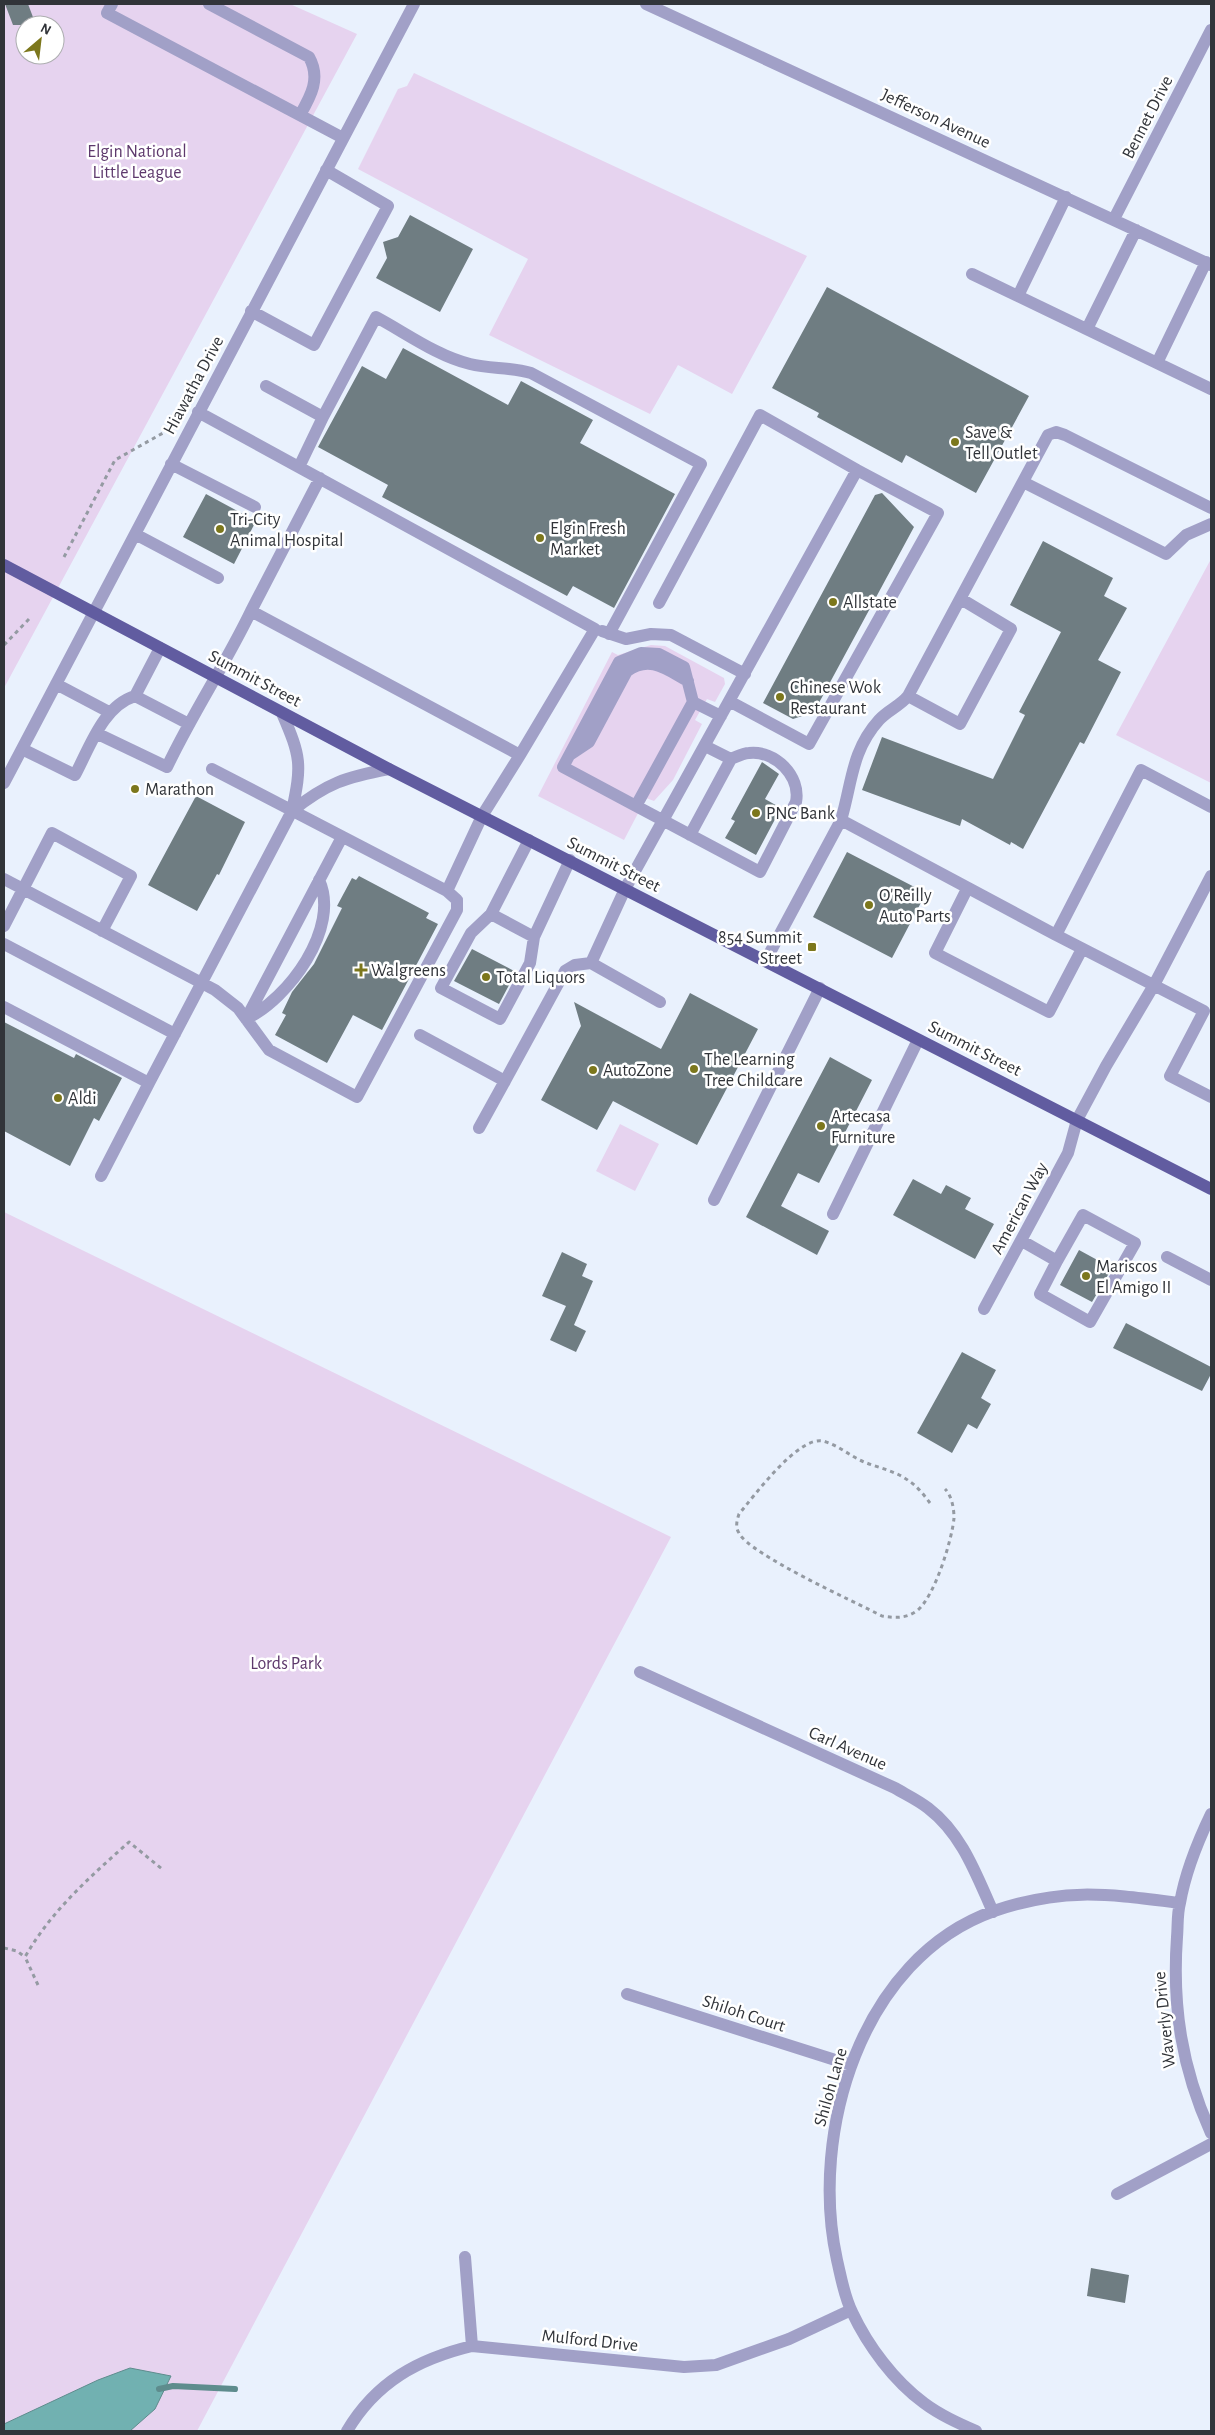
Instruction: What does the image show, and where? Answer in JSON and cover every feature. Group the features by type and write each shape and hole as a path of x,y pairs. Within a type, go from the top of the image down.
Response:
{"main road":[{"name":"Summit Street","path":"4,565 282,713 1211,1189"}],"street":[{"path":"112,4 107,14 343,138"},
{"path":"209,4 304,52 309,57 316,75 312,92 300,116"},
{"name":"Hiawatha Drive","path":"4,783 95,614 198,412 414,4"},
{"name":"Jefferson Avenue","path":"646,4 1209,263"},
{"name":"Bennet Drive","path":"1114,219 1211,30"},
{"path":"251,312 314,345 388,206 326,170"},
{"path":"1018,296 1066,197"},
{"path":"1087,329 1136,230"},
{"path":"1157,363 1209,263"},
{"path":"972,274 1211,389"},
{"path":"299,467 376,317 458,360 479,366 510,368 531,373 701,464 609,634"},
{"path":"266,386 323,417"},
{"path":"198,412 595,629 626,639 651,634 671,635 745,674"},
{"path":"659,603 760,415 938,513 809,744 729,701"},
{"path":"766,960 841,820 850,773 866,737 883,716 908,696 1047,437 1056,432 1065,435 1211,508"},
{"path":"172,464 255,507"},
{"path":"591,963 625,889 857,470"},
{"path":"98,734 166,767 188,723 216,678 320,478"},
{"path":"1023,482 1166,554 1186,535 1211,524"},
{"path":"135,534 218,578"},
{"path":"908,696 960,724 1011,629 961,599"},
{"path":"251,611 520,755"},
{"path":"447,891 482,816 595,629"},
{"path":"22,749 75,775 109,712 121,701 135,696 160,648"},
{"path":"636,806 693,702 684,667 659,654 641,653 619,662 563,767 663,821 760,872 797,796 792,775 785,766 763,754 746,753 731,759 690,835"},
{"path":"56,684 109,712"},
{"path":"135,696 188,723"},
{"path":"693,702 721,716"},
{"path":"101,1176 292,811 300,761 282,713"},
{"path":"705,746 731,759"},
{"path":"292,811 332,783 360,774 389,768"},
{"path":"4,879 201,983 233,1003 269,1050 357,1097 457,910 457,900 447,891 212,769"},
{"path":"1056,935 1141,770 1211,807"},
{"path":"841,820 967,889 1204,1011 1170,1076 1211,1097"},
{"path":"4,926 52,834 130,876 102,931"},
{"path":"246,1019 342,837"},
{"path":"529,840 491,914 471,932 441,988 500,1019 530,963 534,937 570,860"},
{"name":"American Way","path":"984,1309 1068,1153 1077,1120 1110,1058 1154,986 1211,876"},
{"path":"246,1019 262,1011 287,989 308,954 320,930 326,909 324,890 319,880"},
{"path":"967,889 935,953 1049,1012 1082,949"},
{"path":"491,914 534,937"},
{"path":"4,944 175,1034"},
{"path":"479,1128 565,971 575,965 591,963 660,1002"},
{"path":"714,1200 820,988"},
{"path":"4,1007 149,1083"},
{"path":"420,1035 505,1081"},
{"path":"834,1214 918,1040"},
{"path":"1083,1215 1134,1243 1090,1322 1040,1294 1057,1261 1083,1215"},
{"path":"1022,1241 1057,1261"},
{"path":"1167,1257 1211,1280"},
{"name":"Carl Avenue","path":"640,1672 895,1788 928,1808 948,1827 965,1850 993,1912"},
{"name":"Waverly Drive","path":"1211,1814 1197,1848 1180,1903 1174,1973 1179,2027 1188,2076 1211,2133"},
{"name":"Shiloh Lane","path":"976,2431 924,2404 902,2384 878,2354 851,2310 834,2245 829,2205 830,2162 835,2127 851,2065 868,2027 888,1994 907,1970 927,1951 954,1932 993,1912 1039,1898 1063,1894 1096,1893 1180,1903"},
{"name":"Shiloh Court","path":"627,1994 851,2065"},
{"path":"1117,2194 1211,2144"},
{"path":"465,2257 472,2346"},
{"name":"Mulford Drive","path":"347,2431 368,2401 397,2376 441,2354 472,2346 684,2367 716,2365 789,2339 851,2310"}],"path":[{"path":"64,557 115,460 163,433"},
{"path":"4,645 30,618"},
{"path":"930,1502 910,1482 898,1474 848,1455 834,1445 821,1440 809,1443 792,1455 739,1514 738,1532 749,1546 777,1562 882,1616 897,1619 908,1616 919,1609 936,1581 954,1517 949,1493 945,1489"},
{"path":"25,1957 55,1913 129,1842 162,1869"},
{"path":"4,1948 14,1950 25,1957 38,1985"}],"green space":[{"name":"Elgin National Little League","path":"4,4 290,4 357,34 4,688"},
{"path":"414,73 807,256 732,394 678,365 650,414 489,335 528,259 358,169 398,89 407,86"},
{"path":"1211,559 1211,783 1116,735"},
{"path":"651,645 665,646 724,678 725,684 715,702 707,699 695,720 702,724 673,780 654,801 646,798 624,840 538,796 612,652 618,655"},
{"path":"620,1124 659,1144 635,1191 596,1171"},
{"name":"Lords Park","path":"4,1212 671,1537 197,2431 4,2431"}],"shaded area":[{"path":"130,2368 171,2376 155,2409 130,2431 4,2431 4,2424 98,2380"}],"building":[{"path":"5,4 28,4 32,15 15,15 15,25 13,25"},
{"path":"410,215 473,249 440,312 376,278 387,258 383,242 398,237"},
{"path":"827,287 1029,396 976,493 906,455 902,463 817,417 819,413 772,388"},
{"path":"403,348 508,405 521,381 593,420 580,443 675,494 614,608 573,586 567,596 382,497 388,485 318,447 362,366 386,379"},
{"path":"882,493 914,527 814,712 793,719 763,703 875,495"},
{"name":"Tri-City Animal Hospital","path":"206,494 256,521 234,564 183,537"},
{"path":"1043,541 1113,578 1104,596 1127,608 1098,660 1121,672 1084,744 1080,742 1023,849 1011,842 1010,845 962,819 960,826 862,790 882,737 993,779 1025,715 1019,712 1061,632 1010,605"},
{"name":"PNC Bank","path":"762,762 779,774 765,799 781,808 756,855 725,838 735,821 731,819"},
{"path":"196,796 245,822 219,875 217,874 197,911 148,885"},
{"name":"O'Reilly Auto Parts","path":"847,852 926,893 892,958 813,917"},
{"name":"Walgreens","path":"359,876 429,913 426,918 438,924 382,1030 353,1015 327,1063 275,1035 286,1015 282,1013 292,992 314,964 342,908 337,906 352,878 356,880"},
{"name":"Total Liquors","path":"472,949 516,972 499,1004 454,981"},
{"path":"690,993 758,1029 697,1145 613,1101 597,1130 541,1100 581,1026 574,1002 661,1049"},
{"name":"Aldi","path":"4,1022 74,1058 76,1054 122,1078 99,1121 94,1118 70,1166 4,1131"},
{"name":"Artecasa Furniture","path":"830,1057 872,1080 819,1183 798,1173 781,1206 829,1231 817,1255 746,1217"},
{"path":"913,1179 941,1194 946,1185 971,1198 965,1209 994,1224 975,1259 893,1215"},
{"name":"Mariscos El Amigo II","path":"1079,1250 1112,1268 1092,1302 1060,1285"},
{"path":"562,1252 587,1264 582,1276 593,1281 574,1325 586,1331 576,1352 550,1340 566,1306 542,1296"},
{"path":"1126,1323 1211,1367 1211,1374 1202,1391 1113,1348"},
{"path":"962,1352 996,1370 981,1398 991,1404 977,1429 968,1424 952,1453 917,1433"},
{"path":"1091,2268 1129,2275 1125,2303 1087,2296"}],"waterway":[{"path":"159,2389 173,2386 235,2389"}],"place":[{"name":"Save & Tell Outlet","path":"955,442"},
{"name":"Tri-City Animal Hospital","path":"220,529"},
{"name":"Elgin Fresh Market","path":"540,538"},
{"name":"Allstate","path":"833,602"},
{"name":"Chinese Wok Restaurant","path":"780,697"},
{"name":"Marathon","path":"135,789"},
{"name":"PNC Bank","path":"756,813"},
{"name":"O'Reilly Auto Parts","path":"869,905"},
{"name":"854 Summit Street","path":"812,947"},
{"name":"Walgreens","path":"361,970"},
{"name":"Total Liquors","path":"486,977"},
{"name":"The Learning Tree Childcare","path":"694,1069"},
{"name":"AutoZone","path":"593,1070"},
{"name":"Aldi","path":"58,1098"},
{"name":"Artecasa Furniture","path":"821,1126"},
{"name":"Mariscos El Amigo II","path":"1086,1276"}]}
